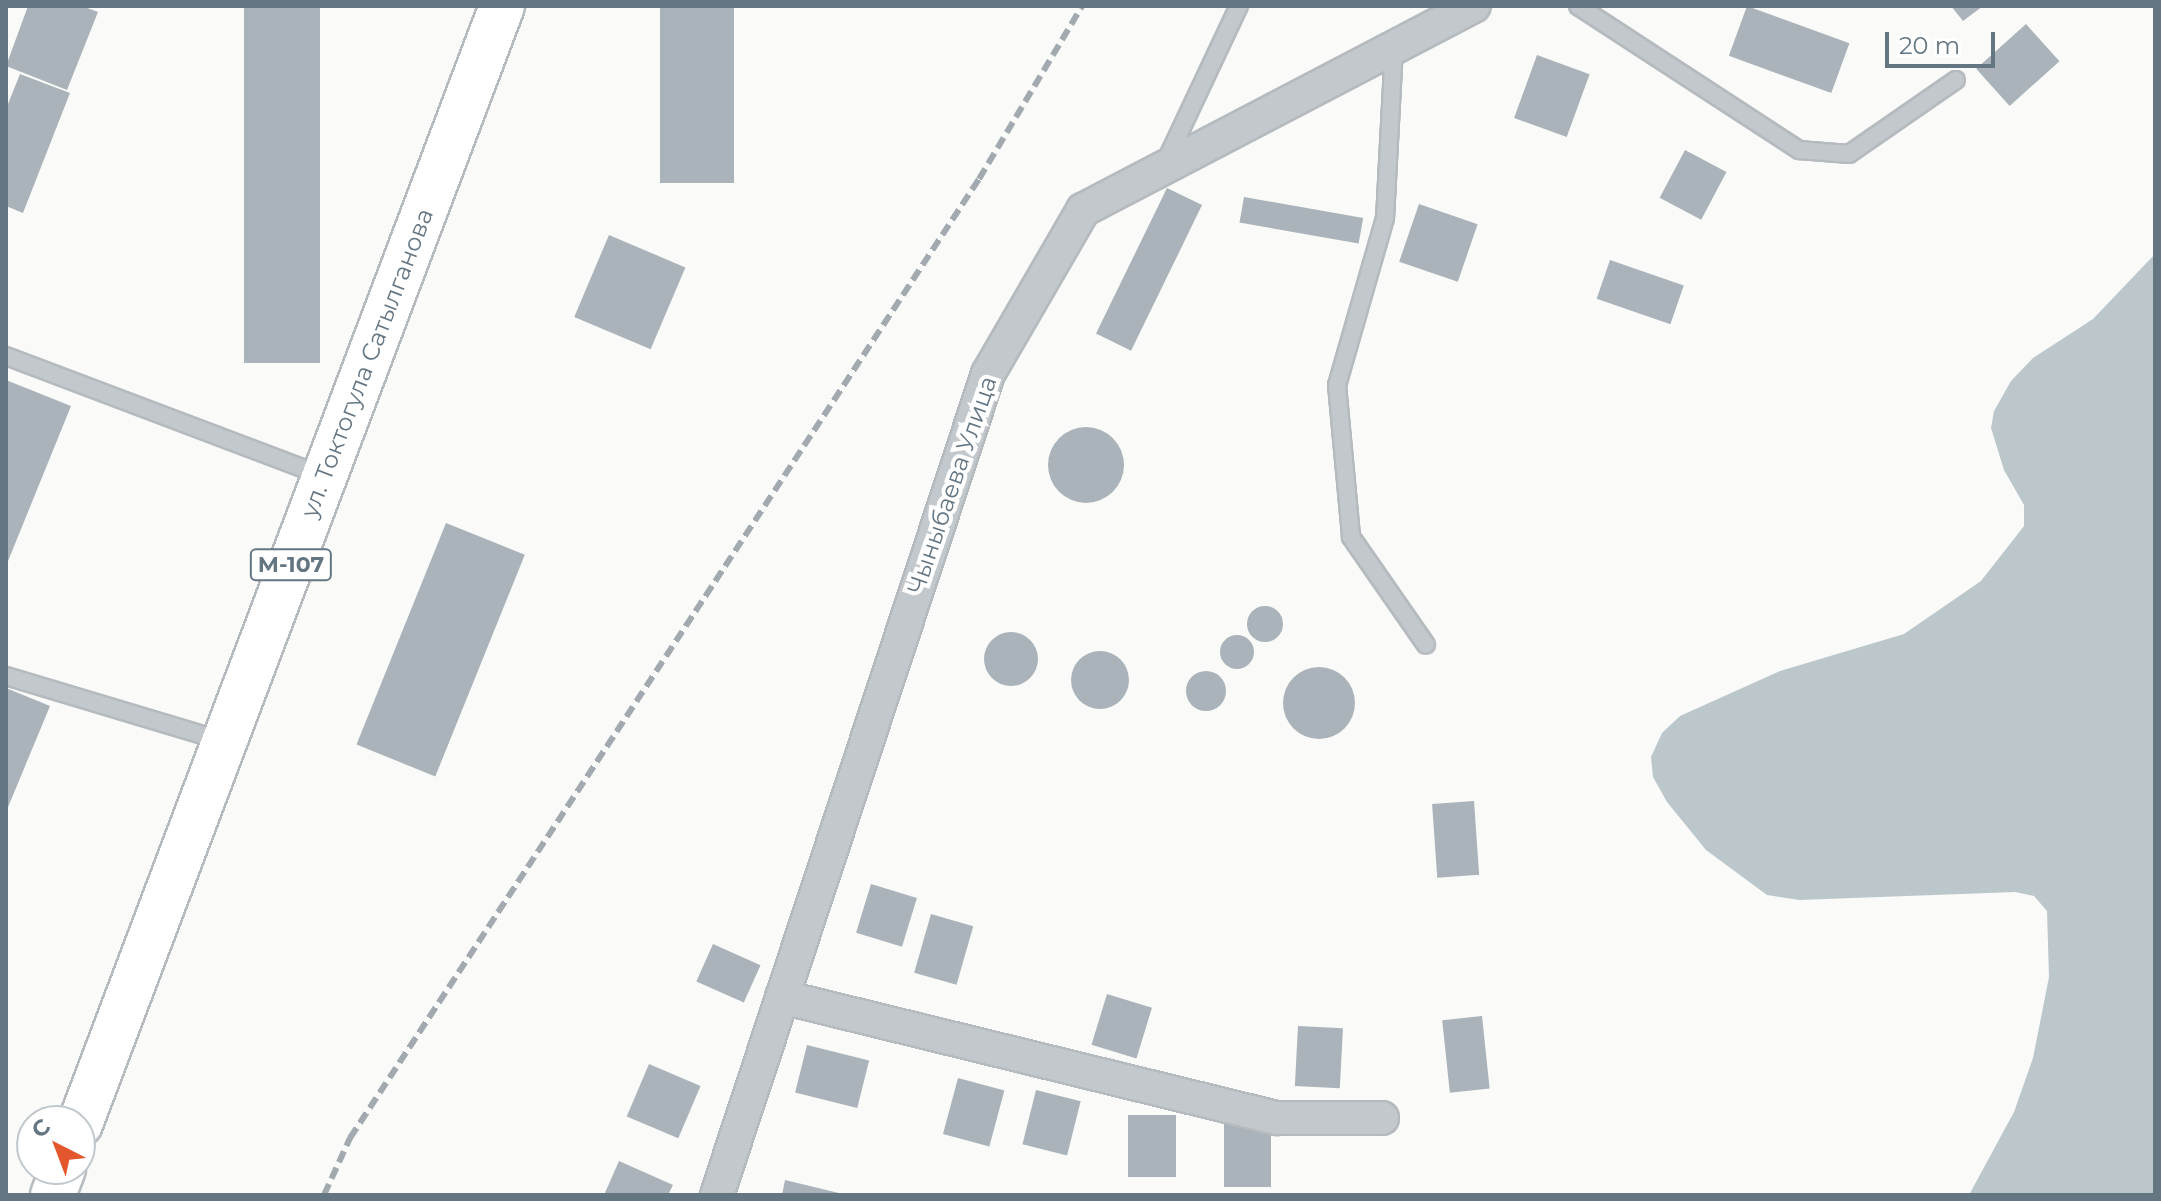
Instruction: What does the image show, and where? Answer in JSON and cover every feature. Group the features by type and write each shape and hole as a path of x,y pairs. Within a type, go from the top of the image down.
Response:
{"main road":[{"name":"ул. Токтогула Сатылганова","path":"87,1105 502,6"}],"street":[{"name":"Чыныбаева Улица","path":"717,1195 988,374 1083,210 1474,6"},
{"path":"782,997 1276,1118 1382,1118"}],"lane":[{"path":"1163,168 1239,6"},
{"path":"1578,6 1799,150 1849,154 1956,80"},
{"path":"1394,47 1385,218 1337,385 1351,537 1426,645"},
{"path":"6,356 324,476"},
{"path":"6,676 224,741"}],"shaded area":[{"path":"2155,254 2155,1195 1969,1195 2014,1112 2033,1058 2049,977 2047,911 2034,896 2015,892 1799,900 1767,895 1706,850 1667,802 1653,777 1651,757 1662,733 1680,716 1780,671 1904,634 1981,581 2024,526 2024,505 2004,470 1991,428 1994,411 2011,381 2033,358 2093,319"}],"building":[{"path":"28,6 82,6 98,12 67,90 6,66"},
{"path":"244,6 320,6 320,363 244,363"},
{"path":"660,6 734,6 734,183 660,183"},
{"path":"1747,6 1849,43 1831,93 1729,56"},
{"path":"1951,6 1983,6 1963,21"},
{"path":"2026,24 2059,61 2010,106 1976,69"},
{"path":"1537,55 1590,74 1567,137 1514,118"},
{"path":"20,74 70,93 23,213 6,206 6,109"},
{"path":"1685,150 1726,172 1701,220 1660,198"},
{"path":"1167,188 1202,205 1131,351 1096,334"},
{"path":"1244,197 1363,218 1359,244 1239,223"},
{"path":"1419,204 1478,224 1458,282 1399,262"},
{"path":"609,235 685,267 651,349 574,317"},
{"path":"1610,260 1684,285 1670,324 1597,299"},
{"path":"6,380 71,406 6,566"},
{"path":"1086,427 1100,430 1113,438 1121,451 1124,465 1121,479 1113,492 1100,500 1086,503 1072,500 1059,492 1051,479 1048,465 1051,451 1059,438 1072,430"},
{"path":"446,523 525,555 435,776 356,745"},
{"path":"1265,606 1278,611 1283,624 1278,637 1265,642 1252,637 1247,624 1252,611"},
{"path":"1011,632 1030,640 1038,659 1030,678 1011,686 992,678 984,659 992,640"},
{"path":"1237,635 1249,640 1254,652 1249,664 1237,669 1225,664 1220,652 1225,640"},
{"path":"1100,651 1121,659 1129,680 1121,701 1100,709 1079,701 1071,680 1079,659"},
{"path":"1326,667 1345,677 1353,689 1353,717 1345,729 1333,737 1312,739 1293,729 1285,717 1283,696 1293,677 1305,669"},
{"path":"1206,671 1220,677 1226,691 1220,705 1206,711 1192,705 1186,691 1192,677"},
{"path":"6,688 50,706 6,812"},
{"path":"1474,801 1479,875 1437,878 1432,804"},
{"path":"871,884 917,898 902,947 856,933"},
{"path":"931,914 973,926 956,985 914,973"},
{"path":"713,944 761,965 744,1003 696,981"},
{"path":"1107,994 1152,1008 1136,1058 1092,1045"},
{"path":"1482,1016 1490,1089 1450,1093 1442,1020"},
{"path":"1298,1026 1343,1028 1340,1088 1295,1086"},
{"path":"807,1045 869,1060 857,1108 795,1093"},
{"path":"649,1064 701,1086 678,1138 627,1116"},
{"path":"958,1078 1004,1090 989,1146 943,1134"},
{"path":"1036,1090 1081,1101 1067,1155 1022,1144"},
{"path":"1128,1115 1176,1115 1176,1177 1128,1177"},
{"path":"1224,1123 1271,1123 1271,1187 1224,1187"},
{"path":"619,1161 673,1185 668,1195 604,1195"},
{"path":"785,1180 843,1194 843,1195 782,1195"}],"railway":[{"path":"324,1195 350,1138 979,179 1082,6"}]}
